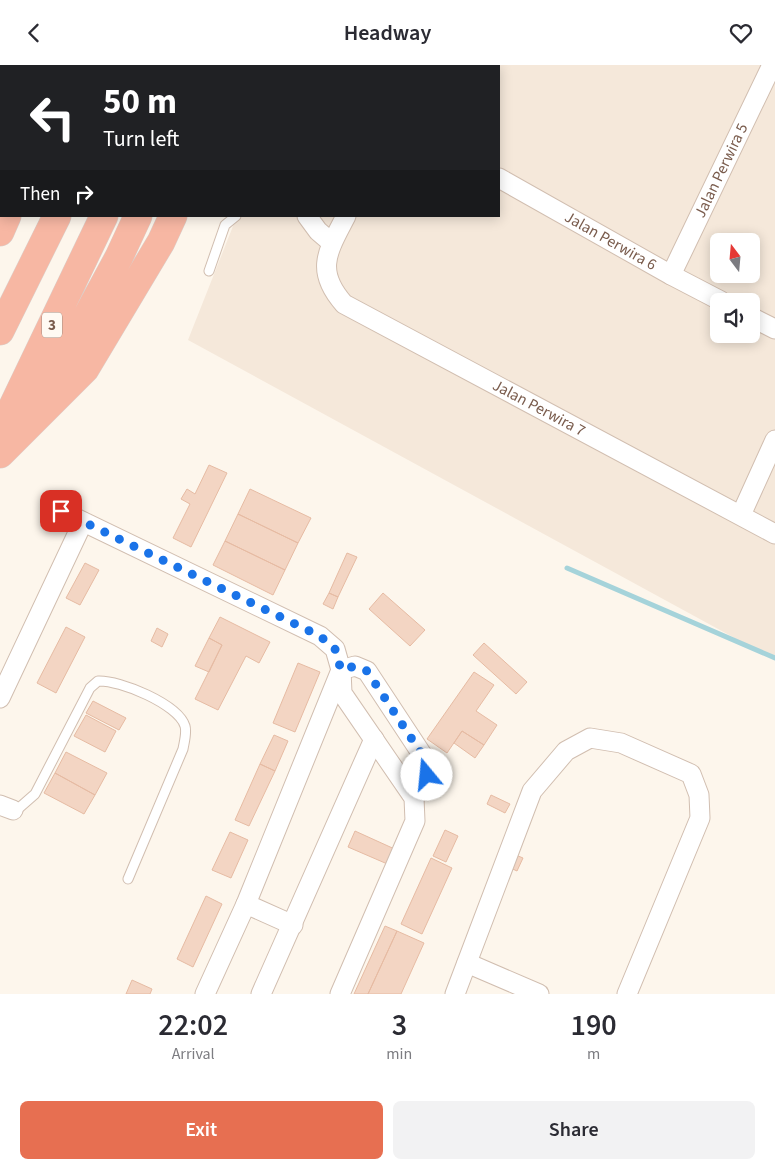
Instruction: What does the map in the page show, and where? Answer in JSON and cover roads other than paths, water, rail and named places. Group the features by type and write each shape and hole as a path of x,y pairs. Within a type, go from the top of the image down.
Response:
{"highway":[{"path":"0,232 7,217"},
{"path":"0,331 57,217"},
{"name":"3","path":"0,433 104,217"},
{"path":"0,447 60,366 119,257 138,217"},
{"path":"0,454 85,369 161,242 173,217"}],"street":[{"name":"Jalan Perwira 5","path":"671,275 772,65"},
{"name":"Jalan Perwira 6","path":"500,180 710,295"},
{"path":"308,217 318,231 332,243 345,217"},
{"name":"Jalan Perwira 7","path":"332,243 326,261 329,283 344,304 775,534"},
{"path":"760,322 775,329"},
{"path":"741,515 775,440"},
{"path":"61,511 320,636 335,649 341,670 342,693 414,798 415,821 340,994"},
{"path":"0,698 84,523"},
{"path":"341,670 355,666 367,671 423,756 427,775 414,798"},
{"path":"204,994 246,904 341,670"},
{"path":"455,994 532,791 566,751 590,738 621,743 692,774 698,795 700,818 627,994"},
{"path":"262,994 374,739"},
{"path":"246,904 293,925"},
{"path":"467,963 539,994"}],"lane":[{"path":"209,271 225,225 235,217"},
{"path":"6,808 19,808 34,794 90,688 98,681 108,681 129,687 169,706 179,714 186,727 183,749 128,879"}],"waterway":[{"path":"567,568 775,658"}]}
